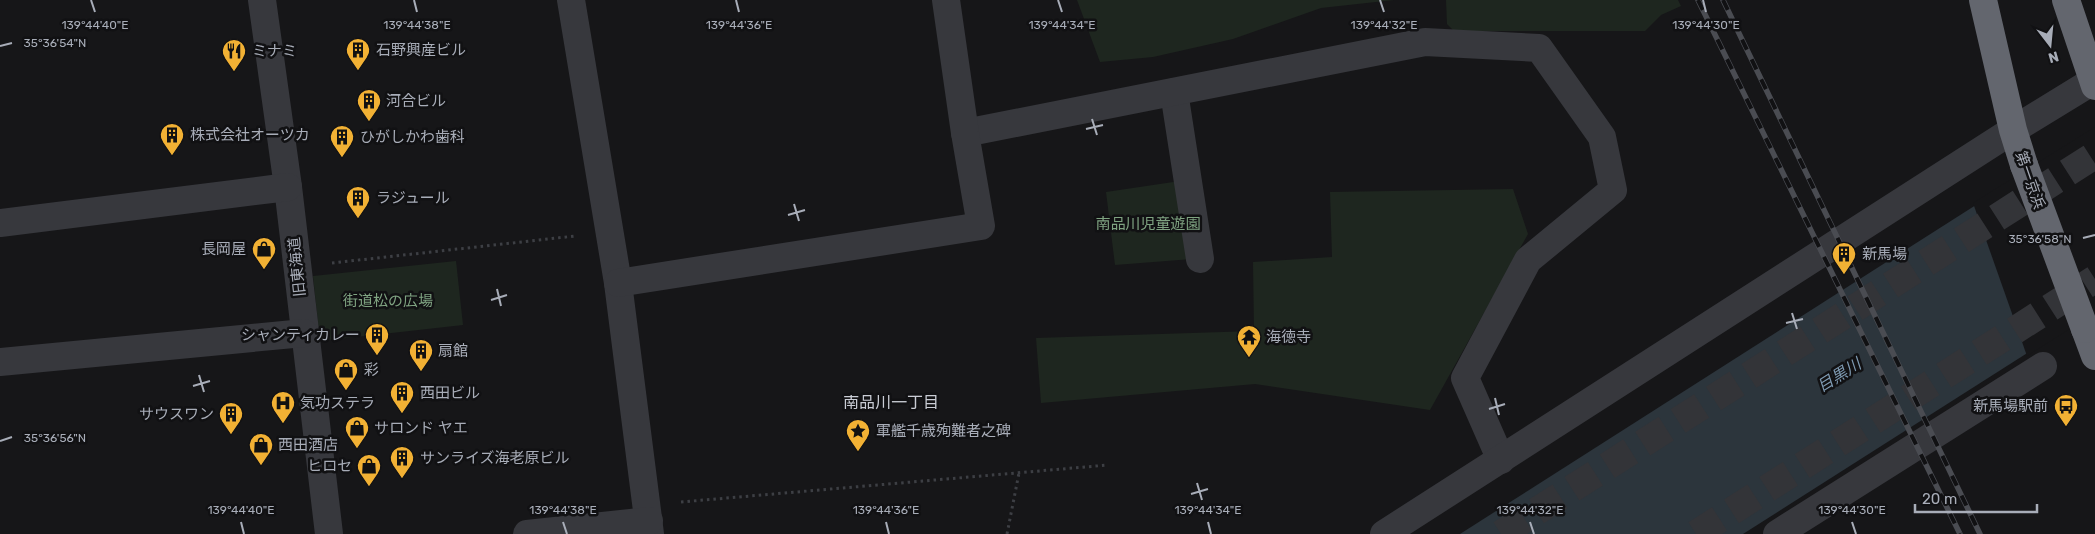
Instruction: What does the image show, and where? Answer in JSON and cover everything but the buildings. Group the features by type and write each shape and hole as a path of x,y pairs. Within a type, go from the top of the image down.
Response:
{"highway":[{"name":"第一京浜","path":"1983,0 2013,130 2024,165 2095,356"},
{"path":"2066,0 2094,84"}],"street":[{"name":"旧東海道","path":"262,0 288,187 329,534"},
{"path":"527,534 649,520 618,283 571,0"},
{"path":"618,283 981,226 965,133 946,0"},
{"path":"965,133 1425,42 1539,48 1602,137 1613,190 1528,260 1465,378 1501,460"},
{"path":"1384,534 2013,130 2094,84"},
{"path":"1174,92 1200,259"},
{"path":"0,223 288,187"},
{"path":"0,362 304,333"},
{"path":"1777,534 2043,366"}],"path":[{"path":"297,267 609,232"},
{"path":"649,520 1018,473 1108,465"},
{"path":"1007,534 1018,473"}],"green space":[{"path":"1077,0 1394,0 1321,8 1233,39 1153,57 1100,62"},
{"path":"1446,0 1678,0 1681,6 1661,15 1645,31 1454,31 1447,24"},
{"name":"南品川児童遊園","path":"1180,181 1192,259 1115,265 1106,192"},
{"path":"1513,189 1528,234 1430,410 1255,384 1041,403 1036,338 1254,331 1253,262 1332,257 1330,192"},
{"name":"街道松の広場","path":"456,261 463,325 320,341 313,276"}],"water":[{"name":"目黒川","path":"2095,129 2095,310 1743,534 1460,534"}],"pier":[{"path":"2095,127 2095,313 2027,356 1973,203"}],"tunnel":[{"path":"1501,534 2095,155"},
{"path":"1696,534 2095,279"}],"railway":[{"path":"1698,0 1960,534"},
{"path":"1723,0 1980,534"}],"place":[{"name":"石野興産ビル","path":"358,71"},
{"name":"ミナミ","path":"234,72"},
{"name":"河合ビル","path":"369,122"},
{"name":"株式会社オーツカ","path":"172,156"},
{"name":"ひがしかわ歯科","path":"342,158"},
{"name":"ラジュール","path":"358,219"},
{"name":"長岡屋","path":"264,270"},
{"name":"新馬場","path":"1844,275"},
{"name":"シャンティカレー","path":"377,356"},
{"name":"海徳寺","path":"1249,358"},
{"name":"扇館","path":"421,372"},
{"name":"彩","path":"346,391"},
{"name":"西田ビル","path":"402,414"},
{"name":"気功ステラ","path":"283,424"},
{"name":"新馬場駅前","path":"2066,427"},
{"name":"サウスワン","path":"231,435"},
{"name":"サロンド ヤエ","path":"357,449"},
{"name":"軍艦千歳殉難者之碑","path":"858,452"},
{"name":"西田酒店","path":"261,466"},
{"name":"サンライズ海老原ビル","path":"402,479"},
{"name":"ヒロセ","path":"369,487"}],"district":[{"name":"南品川一丁目","path":"891,402"}]}
